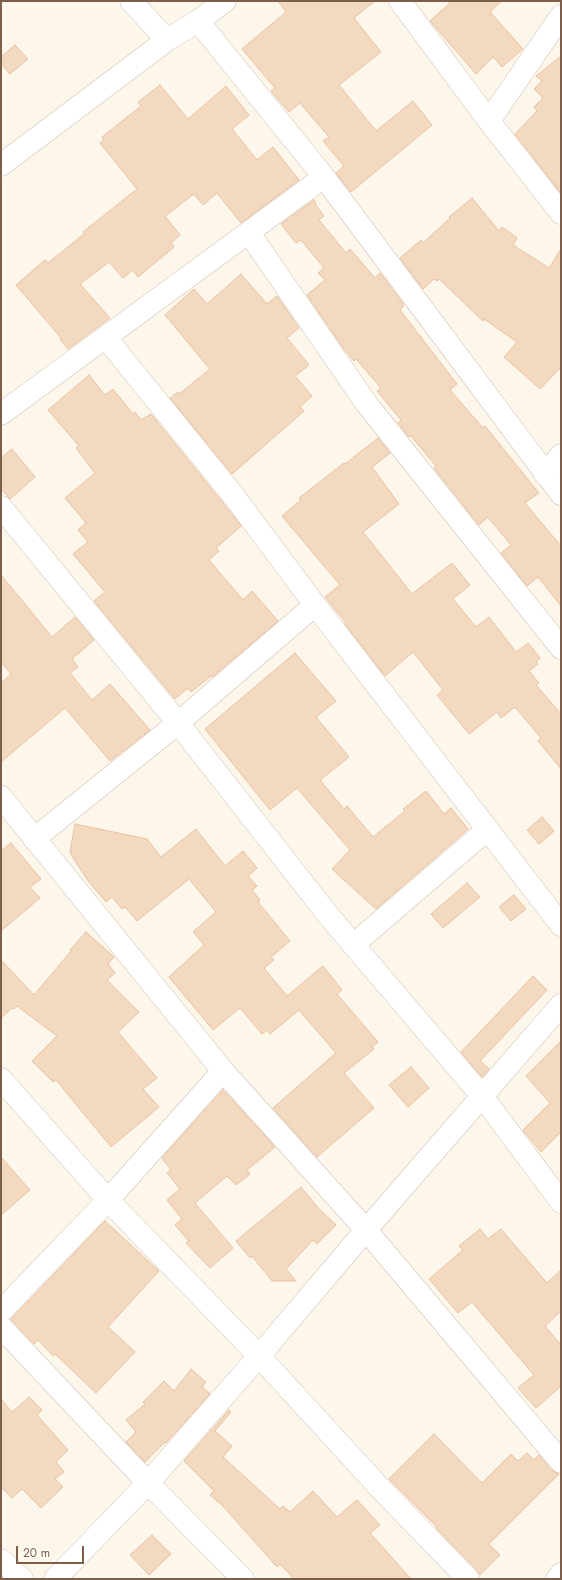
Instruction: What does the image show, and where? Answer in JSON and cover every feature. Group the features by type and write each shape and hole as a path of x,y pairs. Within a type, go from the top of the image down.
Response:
{"street":[{"path":"131,1 167,40"},
{"path":"1,165 167,40 198,21 225,1"},
{"path":"400,1 489,121 561,213"},
{"path":"489,121 561,16"},
{"path":"198,21 324,177 561,494"},
{"path":"1,414 324,177"},
{"path":"249,232 366,403 561,648"},
{"path":"106,338 233,495 315,605 561,925"},
{"path":"545,474 561,455"},
{"path":"1,507 178,723 328,915 482,1096 561,1202"},
{"path":"34,839 178,723 315,605"},
{"path":"1,798 223,1072 366,1230 561,1462"},
{"path":"353,945 488,829"},
{"path":"54,1579 148,1483 561,1005"},
{"path":"1,1311 108,1200 223,1072"},
{"path":"1,1079 108,1200 259,1356 380,1488 468,1579"},
{"path":"1,1327 148,1483 243,1579"},
{"path":"1,1560 22,1579"},
{"path":"557,1579 561,1574"}],"building":[{"path":"278,1 375,1 354,18 381,52 339,85 376,131 413,101 432,125 351,192 336,173 344,166 323,141 329,137 300,103 289,112 271,91 275,88 242,49 286,12"},
{"path":"452,1 502,1 490,12 523,49 502,67 493,57 476,74 430,21"},
{"path":"15,45 28,59 10,74 1,64 1,57"},
{"path":"561,56 561,193 515,134 537,111 534,107 543,98 534,89 542,81 536,76"},
{"path":"160,85 188,119 226,86 249,115 232,129 257,160 273,147 299,180 241,223 217,193 203,205 194,194 165,216 180,235 171,243 174,247 138,277 133,270 123,278 109,262 80,284 110,318 68,349 60,339 61,338 16,285 45,260 48,263 84,234 83,232 137,189 100,143 104,140 102,137 141,106 138,102"},
{"path":"472,198 499,231 502,227 517,238 513,245 549,268 561,249 561,367 540,389 504,357 517,342 484,319 483,321 439,279 437,281 434,279 423,289 400,258 421,240 423,243 450,218 449,217"},
{"path":"314,200 316,203 315,204 324,216 319,220 346,253 350,249 375,278 380,273 404,305 400,310 457,384 450,390 483,428 485,426 539,493 525,503 561,546 561,606 538,577 527,586 501,553 511,545 488,517 479,525 434,468 436,466 398,423 401,420 377,391 381,388 356,359 354,361 344,349 307,295 325,280 318,273 324,268 301,240 296,243 281,224"},
{"path":"241,274 267,304 277,296 299,328 287,338 309,365 295,376 312,396 300,407 304,411 232,474 170,398 178,392 179,394 210,369 165,315 194,289 207,304"},
{"path":"89,375 105,395 113,389 133,414 135,412 141,420 151,414 241,526 216,548 219,551 209,560 243,600 252,591 278,621 212,677 211,676 191,692 188,688 175,699 94,601 105,592 73,554 88,542 78,530 86,523 65,498 95,473 76,448 79,446 48,410"},
{"path":"378,438 390,453 372,467 399,504 363,532 412,594 452,563 470,585 453,599 476,627 489,617 516,652 528,643 540,658 536,661 538,664 529,671 539,683 536,685 561,714 561,769 538,741 541,738 515,707 501,718 497,712 469,734 437,695 443,690 413,652 385,676 325,597 340,585 282,516 301,500 299,498"},
{"path":"12,449 35,477 10,499 1,489 1,458"},
{"path":"1,575 52,637 75,617 94,640 72,659 78,667 70,673 92,700 110,684 150,730 110,761 65,708 1,762 1,683 11,674 1,662"},
{"path":"295,653 336,701 316,717 349,757 320,780 344,809 347,806 373,837 405,811 403,809 426,791 444,814 451,808 468,829 376,909 332,869 350,850 297,788 270,810 205,729"},
{"path":"542,817 554,831 539,844 527,830"},
{"path":"75,824 147,839 161,857 196,829 225,866 243,851 257,868 248,876 257,886 252,890 260,900 258,902 290,941 271,957 274,960 264,968 287,996 323,966 342,990 337,994 378,1042 372,1047 374,1049 344,1073 374,1108 317,1157 273,1108 336,1053 299,1010 270,1034 267,1030 262,1034 240,1008 213,1030 169,977 204,945 193,932 216,912 189,879 137,921 125,907 122,909 112,897 106,902 89,882 70,852"},
{"path":"11,843 41,879 30,887 40,898 1,931 1,851"},
{"path":"467,883 480,897 443,928 431,914"},
{"path":"514,895 526,909 511,921 499,907"},
{"path":"86,932 114,957 108,964 115,973 107,980 139,1012 118,1032 157,1078 143,1089 159,1107 111,1147 56,1080 53,1082 32,1061 57,1036 17,1006 14,1009 12,1008 1,1018 1,960 34,995"},
{"path":"533,976 547,990 480,1061 489,1069 482,1077 461,1052"},
{"path":"561,1041 561,1132 541,1152 523,1130 550,1103 526,1076"},
{"path":"411,1067 429,1088 408,1107 389,1085"},
{"path":"223,1090 275,1147 247,1170 250,1174 236,1185 227,1176 195,1203 233,1248 210,1268 186,1243 189,1241 175,1225 182,1219 167,1200 180,1189 167,1173 171,1170 162,1158"},
{"path":"1,1157 30,1190 1,1215"},
{"path":"301,1187 318,1208 336,1225 317,1244 313,1240 286,1269 296,1281 272,1281 252,1256 250,1258 236,1241"},
{"path":"105,1221 159,1271 108,1327 135,1352 96,1393 55,1354 53,1356 38,1340 34,1344 11,1319"},
{"path":"480,1229 488,1239 501,1229 547,1283 561,1270 561,1311 545,1326 561,1345 561,1386 536,1408 518,1388 534,1375 472,1302 458,1313 429,1279 463,1250 459,1246"},
{"path":"191,1369 206,1382 202,1387 210,1394 166,1443 165,1442 145,1462 126,1442 136,1432 126,1420 145,1404 143,1402 164,1381 174,1391"},
{"path":"29,1397 42,1410 37,1415 68,1450 56,1462 64,1472 55,1479 63,1487 41,1508 22,1489 12,1498 1,1487 1,1399 12,1412"},
{"path":"229,1410 231,1412 215,1431 232,1446 223,1457 280,1509 283,1506 290,1512 313,1491 337,1517 357,1500 380,1525 370,1533 411,1579 294,1579 280,1564 277,1567 222,1505 210,1495 214,1491 184,1461"},
{"path":"434,1434 482,1483 511,1454 518,1461 527,1453 534,1460 539,1455 551,1470 559,1474 489,1544 500,1555 480,1575 477,1570 436,1528 437,1527 389,1479"},
{"path":"152,1535 171,1554 149,1575 130,1555"}]}
